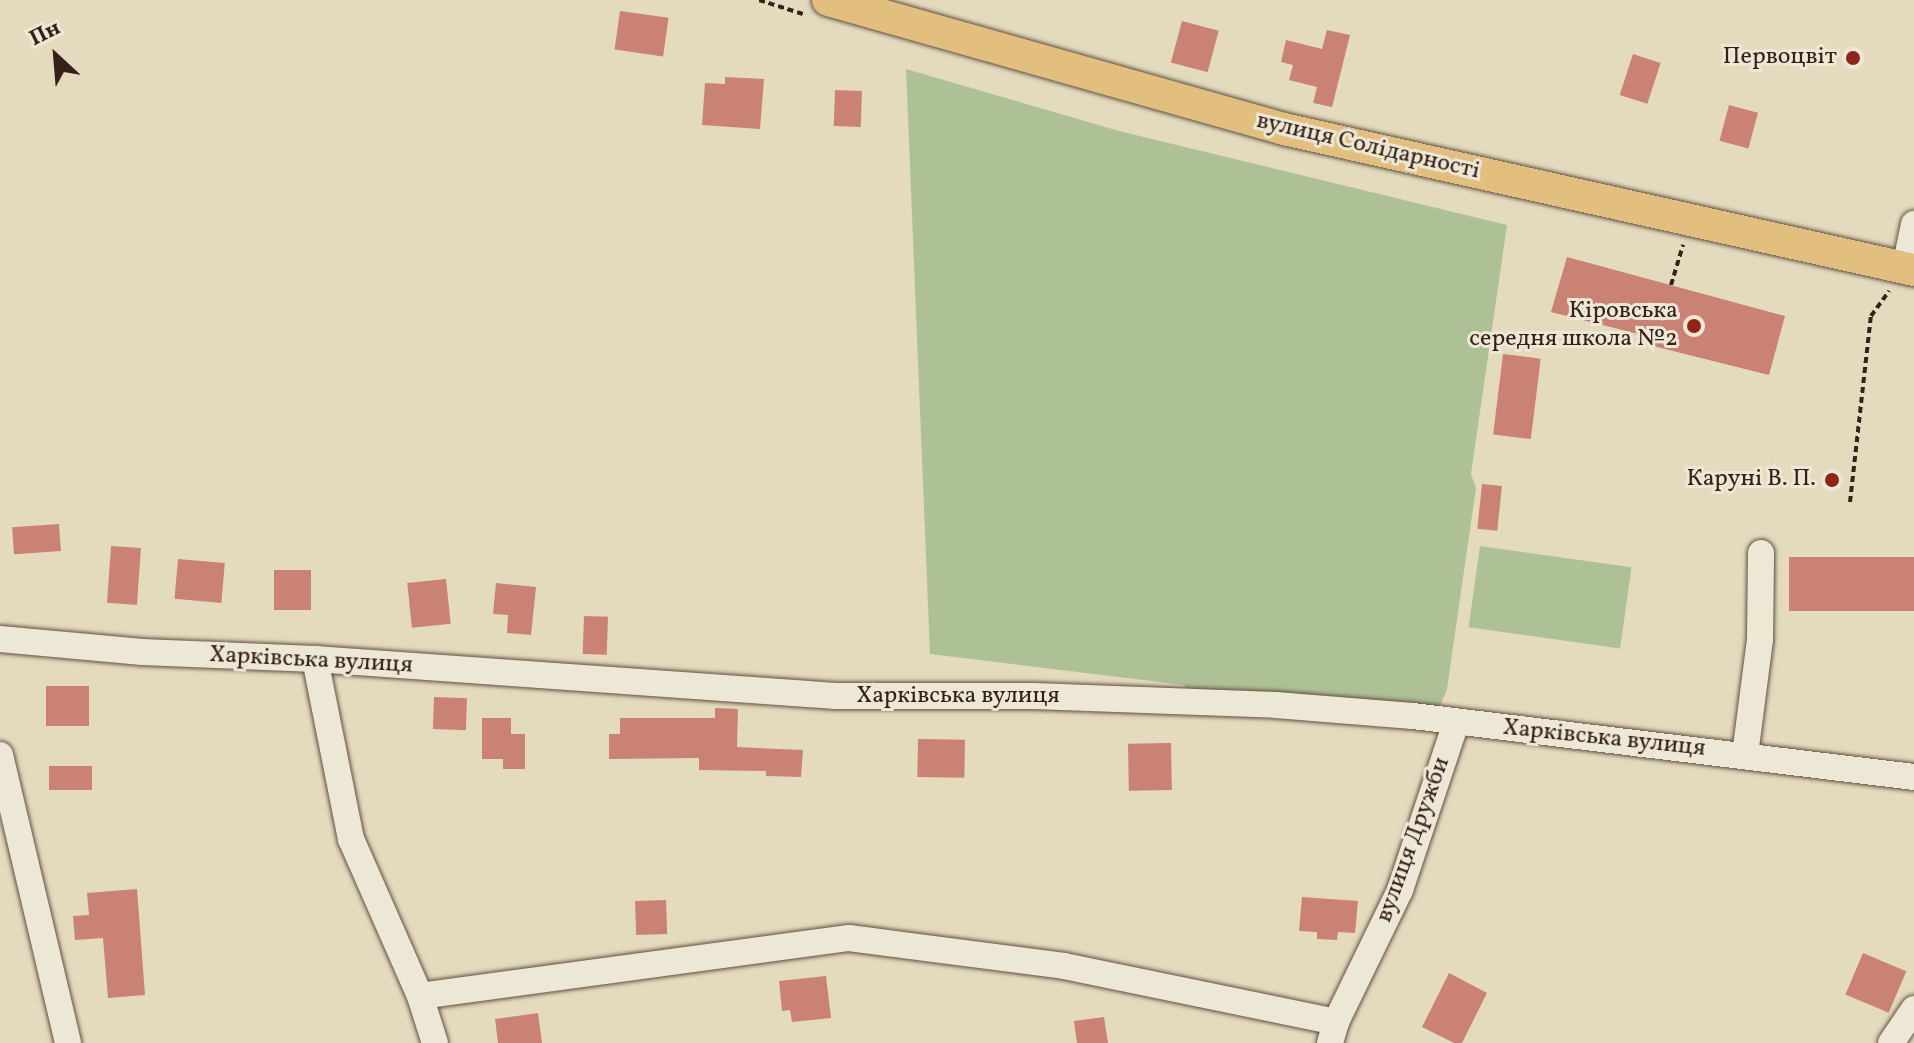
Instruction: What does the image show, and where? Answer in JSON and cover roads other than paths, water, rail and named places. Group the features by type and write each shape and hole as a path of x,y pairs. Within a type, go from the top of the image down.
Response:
{"main road":[{"name":"вулиця Солідарності","path":"828,0 1284,129 1910,269"}],"street":[{"path":"1910,269 1914,224"},
{"path":"1745,755 1760,639 1761,553"},
{"name":"Харківська вулиця","path":"0,639 142,652 315,659 836,696 1034,696 1276,705 1745,755 1914,777"},
{"path":"315,659 351,839 420,996 435,1043"},
{"name":"вулиця Дружби","path":"1333,1032 1400,890 1456,723"},
{"path":"0,755 68,1043"},
{"path":"420,996 849,938 1064,966 1333,1032"},
{"path":"1891,1043 1914,1009"}],"place":[{"name":"Первоцвіт","path":"1853,58"},
{"name":"Кіровська середня школа №2","path":"1694,326"},
{"name":"Каруні В. П.","path":"1832,480"}]}
